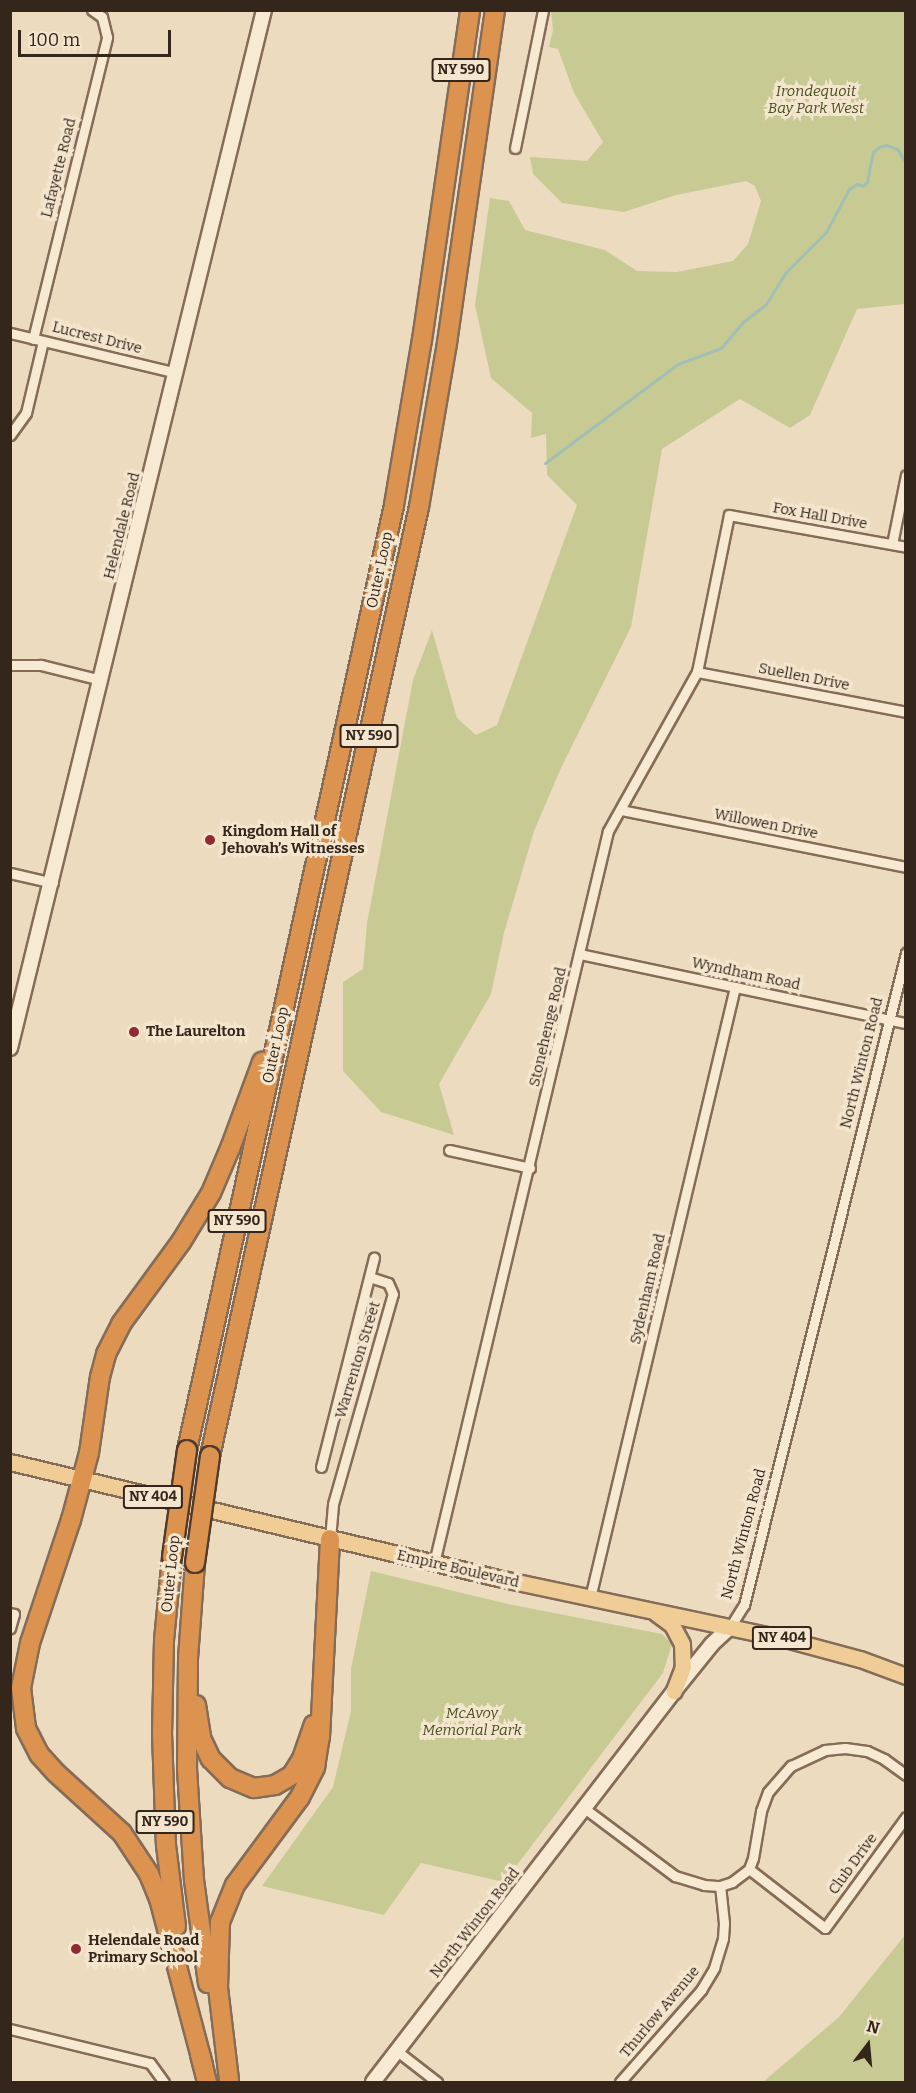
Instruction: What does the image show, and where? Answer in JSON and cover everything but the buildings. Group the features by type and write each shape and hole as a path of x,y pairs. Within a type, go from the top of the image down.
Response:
{"highway":[{"path":"452,129 463,10"},
{"name":"Outer Loop","path":"205,2074 175,1919 164,1807 162,1696 172,1557 187,1450 394,505 470,10"},
{"name":"Outer Loop","path":"229,2081 203,1953 190,1824 187,1695 195,1563 210,1456 421,498 446,352 495,10"},
{"path":"205,2074 159,1899 146,1868 122,1833 44,1760 31,1741 24,1722 21,1688 26,1659 82,1480 92,1440 100,1377 108,1348 129,1312 186,1235 211,1193 231,1146 287,993"},
{"path":"229,2081 218,1988 220,1922 235,1885 291,1809 312,1774 320,1745 330,1539"},
{"path":"195,1563 194,1659 198,1720 207,1754 226,1775 244,1785 260,1788 275,1785 291,1775 308,1743 323,1676"}],"main road":[{"name":"Empire Boulevard","path":"10,1462 434,1563 825,1648 906,1676"},
{"path":"649,1610 672,1625 681,1640 684,1662 674,1690"}],"street":[{"name":"Lafayette Road","path":"10,435 26,413 38,340 107,37 102,17 92,10"},
{"name":"Helendale Road","path":"10,1048 13,1027 53,883 264,10"},
{"path":"515,147 543,10"},
{"name":"Lucrest Drive","path":"10,333 176,373"},
{"path":"892,544 906,475"},
{"name":"Fox Hall Drive","path":"729,515 906,547"},
{"name":"Stonehenge Road","path":"434,1563 530,1168 608,831 697,672 729,515"},
{"path":"10,665 41,665 102,680"},
{"name":"Suellen Drive","path":"697,672 906,712"},
{"name":"Willowen Drive","path":"621,810 906,867"},
{"path":"10,873 53,883"},
{"name":"North Winton Road","path":"373,2082 674,1690 712,1644 730,1627 744,1605 906,953"},
{"name":"Wyndham Road","path":"580,954 906,1023"},
{"name":"Sydenham Road","path":"590,1598 735,987"},
{"path":"449,1150 530,1168"},
{"name":"Warrenton Street","path":"343,1466 322,1464 374,1258"},
{"name":"Warrenton Street","path":"330,1539 332,1510 343,1466 393,1294 388,1283 370,1277"},
{"path":"10,1613 14,1614 10,1628"},
{"path":"584,1808 675,1876 704,1885 720,1886 732,1882 749,1869 753,1858 760,1811 777,1778 791,1766 825,1750 845,1748 867,1751 884,1759 906,1775"},
{"name":"Club Drive","path":"749,1869 825,1928 906,1817"},
{"name":"Thurlow Avenue","path":"620,2082 701,1990 714,1968 723,1938 724,1923 720,1886"},
{"path":"10,2029 150,2063 164,2082"},
{"path":"397,2051 437,2082"}],"green space":[{"name":"Irondequoit Bay Park West","path":"551,11 905,11 905,304 857,309 810,415 790,428 740,399 662,449 631,627 561,768 534,831 504,933 491,994 439,1084 454,1135 381,1112 343,1071 343,982 363,969 367,923 413,680 432,630 457,718 476,735 497,725 577,505 547,475 546,434 531,438 532,413 491,378 475,305 490,198 509,201 525,230 605,250 637,271 677,272 733,261 748,244 761,201 755,186 746,181 676,195 624,212 562,203 533,174 530,157 587,161 603,142 574,93 558,49 549,47 553,30"},
{"name":"McAvoy Memorial Park","path":"371,1571 508,1604 662,1634 672,1644 663,1673 504,1882 421,1863 384,1915 262,1886 333,1787 351,1711 351,1669"},
{"path":"905,1935 905,2082 763,2082 839,2017"}],"waterway":[{"path":"545,463 678,364 721,348 743,322 766,304 785,273 826,232 849,189 857,184 863,186 867,182 873,152 879,147 886,145 897,149 906,163"}],"place":[{"name":"Kingdom Hall of Jehovah’s Witnesses","path":"210,840"},
{"name":"The Laurelton","path":"134,1032"},
{"name":"Helendale Road Primary School","path":"76,1949"}]}
